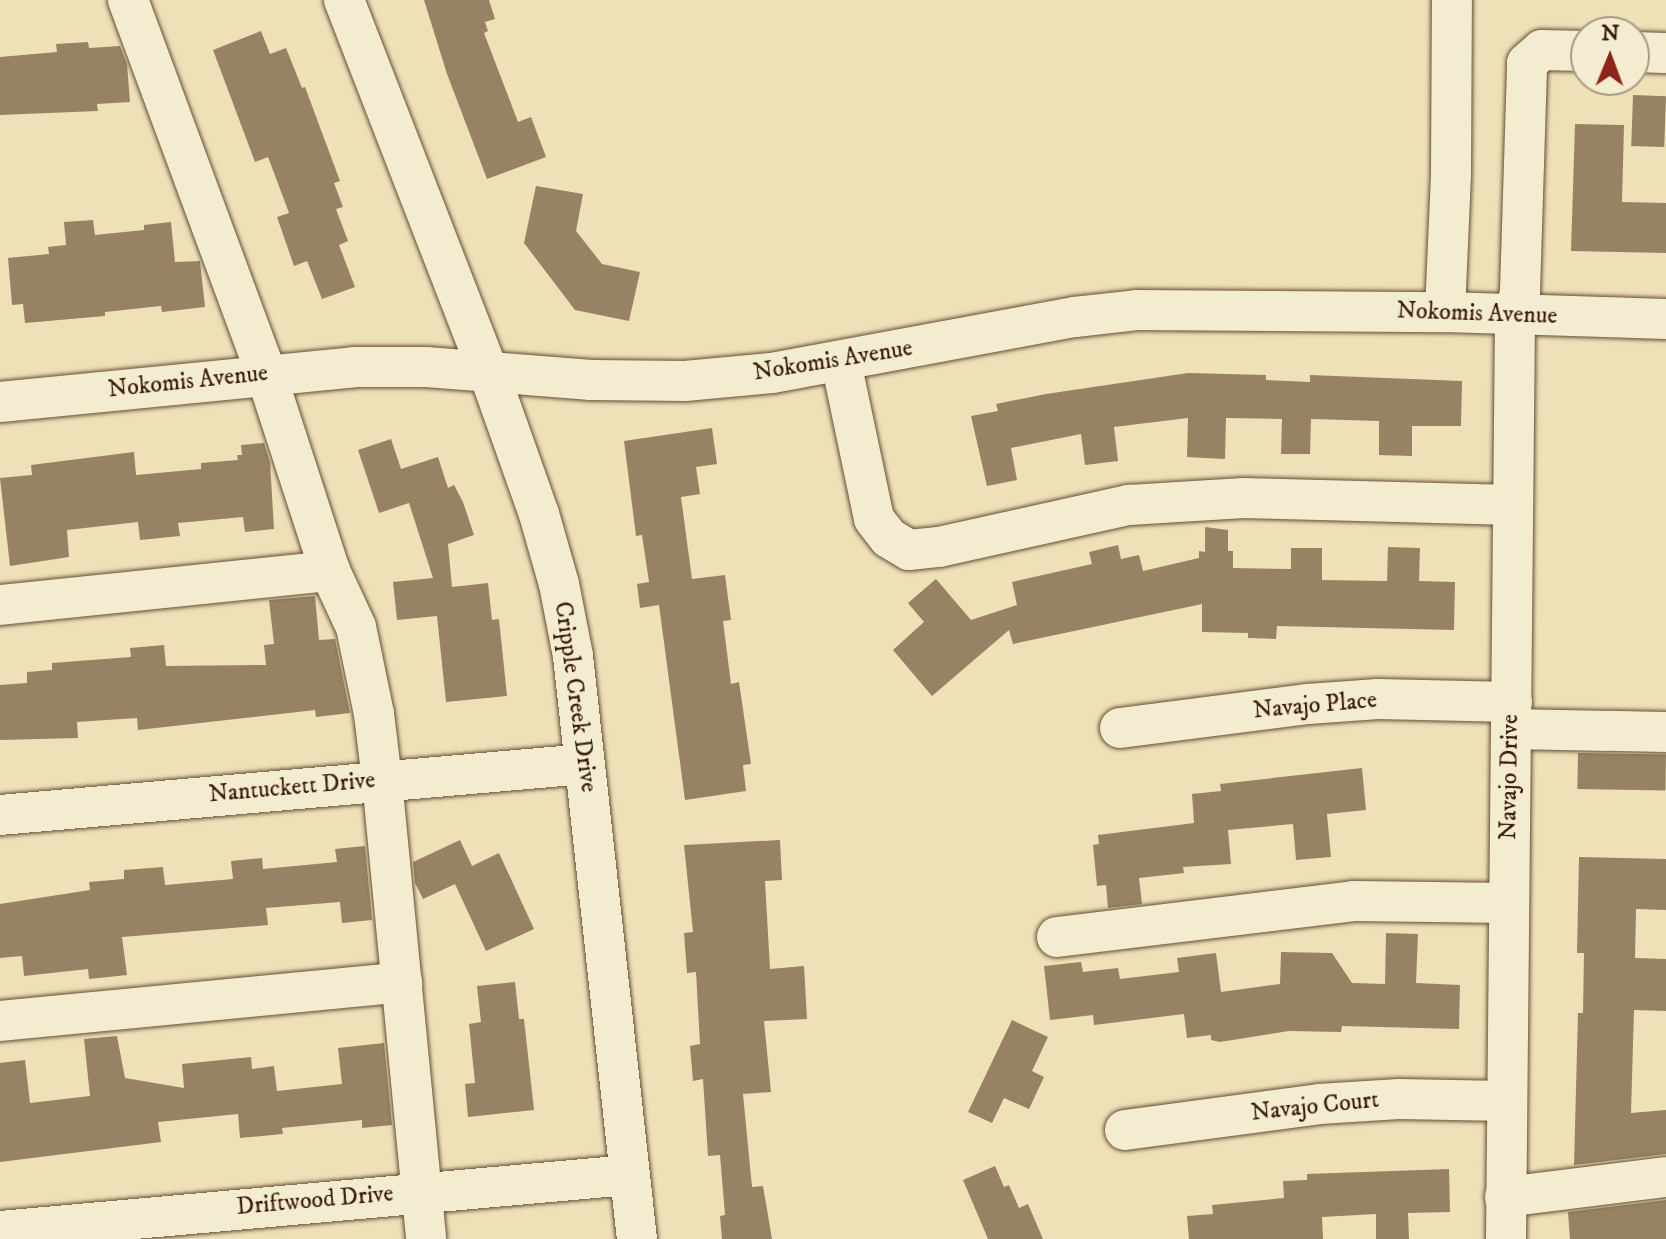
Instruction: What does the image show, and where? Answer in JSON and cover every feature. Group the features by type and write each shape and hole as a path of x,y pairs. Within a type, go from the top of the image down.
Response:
{"street":[{"path":"128,0 266,374 330,571 356,627 374,714 382,780 426,1239"},
{"name":"Cripple Creek Drive","path":"344,0 489,373 539,514 559,584 573,656 637,1239"},
{"path":"1445,312 1451,175 1452,0"},
{"name":"Navajo Drive","path":"1506,1239 1515,315 1520,291 1527,63 1542,50 1570,51"},
{"name":"Nokomis Avenue","path":"0,402 354,367 426,367 489,373 685,381 772,373 1075,317 1137,310 1445,312 1666,319"},
{"path":"841,362 874,519 889,538 909,550 939,547 1037,522 1129,505 1244,498 1512,505"},
{"path":"0,605 330,571"},
{"name":"Navajo Place","path":"1120,728 1308,704 1378,699 1666,732"},
{"name":"Nantuckett Drive","path":"0,815 585,764"},
{"path":"1057,937 1354,901 1508,903"},
{"path":"0,1021 402,982"},
{"name":"Navajo Court","path":"1125,1130 1319,1104 1399,1099 1506,1101"},
{"path":"1505,1186 1579,1173 1666,1166"},
{"name":"Driftwood Drive","path":"0,1231 419,1191 629,1175"},
{"path":"1505,1186 1666,1177"}],"building":[{"path":"424,0 489,0 495,19 485,22 488,31 484,33 518,122 531,117 546,157 487,179 447,74"},
{"path":"261,31 270,54 286,48 302,88 305,87 340,181 334,183 343,207 336,209 348,241 339,245 355,287 322,299 307,261 294,266 277,217 289,213 268,157 255,162 213,50"},
{"path":"88,42 89,48 120,46 127,64 130,102 97,104 98,111 0,115 0,57 57,52 56,44"},
{"path":"1633,96 1666,96 1664,147 1631,146"},
{"path":"1575,124 1624,125 1622,202 1666,203 1666,253 1571,251"},
{"path":"536,186 583,194 576,231 602,264 640,272 629,321 575,310 524,243"},
{"path":"93,220 95,235 144,230 144,225 171,222 175,262 200,261 205,307 162,312 161,306 105,312 105,316 25,323 23,304 12,305 8,258 49,254 48,247 66,245 64,222"},
{"path":"1188,373 1266,375 1266,380 1310,382 1310,375 1462,381 1461,426 1412,426 1412,456 1379,455 1379,421 1311,419 1310,454 1281,454 1282,419 1226,418 1225,459 1187,457 1188,418 1114,427 1118,461 1085,465 1081,434 1011,448 1017,480 987,486 971,416 998,411 996,404 1046,394"},
{"path":"712,428 717,464 696,467 700,494 681,497 692,579 725,575 731,620 723,621 731,684 739,682 751,764 743,765 746,791 685,800 659,605 640,608 637,584 649,582 642,535 636,536 624,441"},
{"path":"391,439 401,469 438,457 448,488 454,485 463,502 474,535 448,544 452,587 488,583 492,620 499,619 507,696 446,702 437,616 397,620 393,582 433,578 409,503 379,513 358,450"},
{"path":"264,443 270,462 274,529 245,532 243,517 178,523 180,536 140,540 138,522 67,530 69,557 10,566 0,478 32,475 31,465 134,452 136,475 201,469 201,463 238,460 237,455 242,455 241,445"},
{"path":"1205,527 1228,530 1228,551 1233,551 1233,568 1291,569 1291,548 1322,548 1322,580 1387,581 1388,547 1420,548 1419,581 1455,582 1454,630 1277,626 1276,639 1248,638 1248,633 1202,632 1202,604 1013,644 1009,630 932,696 893,650 924,622 908,603 936,579 971,620 1017,605 1012,582 1092,564 1089,552 1118,545 1121,559 1139,555 1143,571 1199,558 1199,551 1205,552"},
{"path":"315,596 319,640 335,639 350,713 316,717 315,710 138,730 137,718 77,722 78,738 0,740 0,685 27,683 27,672 52,670 52,663 131,657 130,648 164,645 166,666 266,665 264,645 274,644 269,600"},
{"path":"1578,753 1666,755 1665,791 1577,789"},
{"path":"1362,768 1366,810 1327,814 1331,857 1296,860 1293,824 1228,830 1231,864 1183,867 1184,873 1139,878 1142,904 1108,908 1106,885 1097,886 1093,845 1099,844 1098,835 1194,823 1192,794 1221,791 1220,784"},
{"path":"460,840 472,866 499,853 534,929 486,951 455,884 423,899 415,883 413,862"},
{"path":"780,840 782,880 765,881 770,969 804,966 807,1019 764,1021 771,1092 743,1094 752,1187 763,1186 772,1239 722,1239 720,1216 725,1215 720,1155 708,1156 703,1079 693,1081 690,1046 700,1044 696,972 687,973 684,933 693,932 684,845"},
{"path":"365,846 372,920 342,923 340,902 266,908 268,925 122,937 127,975 89,979 88,969 24,976 22,956 0,958 0,904 90,890 89,882 124,879 124,870 163,867 165,885 233,879 231,861 262,858 263,869 337,862 335,849"},
{"path":"1579,857 1666,859 1666,910 1636,909 1635,958 1666,959 1666,1011 1634,1010 1631,1113 1666,1110 1666,1154 1574,1165 1578,1013 1583,1013 1584,953 1577,953"},
{"path":"1386,933 1418,934 1416,983 1460,985 1459,1029 1342,1026 1341,1032 1289,1031 1220,1042 1211,1040 1211,1035 1187,1038 1184,1014 1094,1025 1093,1015 1050,1020 1044,966 1081,962 1083,972 1118,968 1120,979 1179,972 1177,958 1216,953 1221,992 1280,984 1281,952 1332,953 1352,983 1385,984"},
{"path":"515,982 519,1019 524,1019 534,1110 468,1117 465,1084 475,1083 469,1024 481,1022 477,986"},
{"path":"1012,1020 1048,1037 1032,1071 1044,1077 1029,1109 1004,1098 992,1123 968,1112"},
{"path":"117,1036 125,1078 184,1088 182,1064 251,1057 252,1069 274,1066 277,1091 342,1084 338,1048 384,1043 392,1125 362,1128 362,1120 282,1128 283,1134 240,1138 238,1114 158,1122 161,1142 0,1162 0,1063 25,1060 30,1103 90,1096 84,1039"},
{"path":"995,1166 1004,1187 1009,1185 1019,1208 1028,1204 1043,1239 988,1239 963,1180"},
{"path":"1449,1169 1450,1212 1408,1213 1409,1239 1376,1239 1376,1214 1322,1217 1323,1239 1189,1239 1187,1216 1213,1214 1212,1205 1284,1198 1283,1181 1307,1180 1307,1174"},
{"path":"1666,1200 1666,1239 1570,1239 1568,1212"}]}
